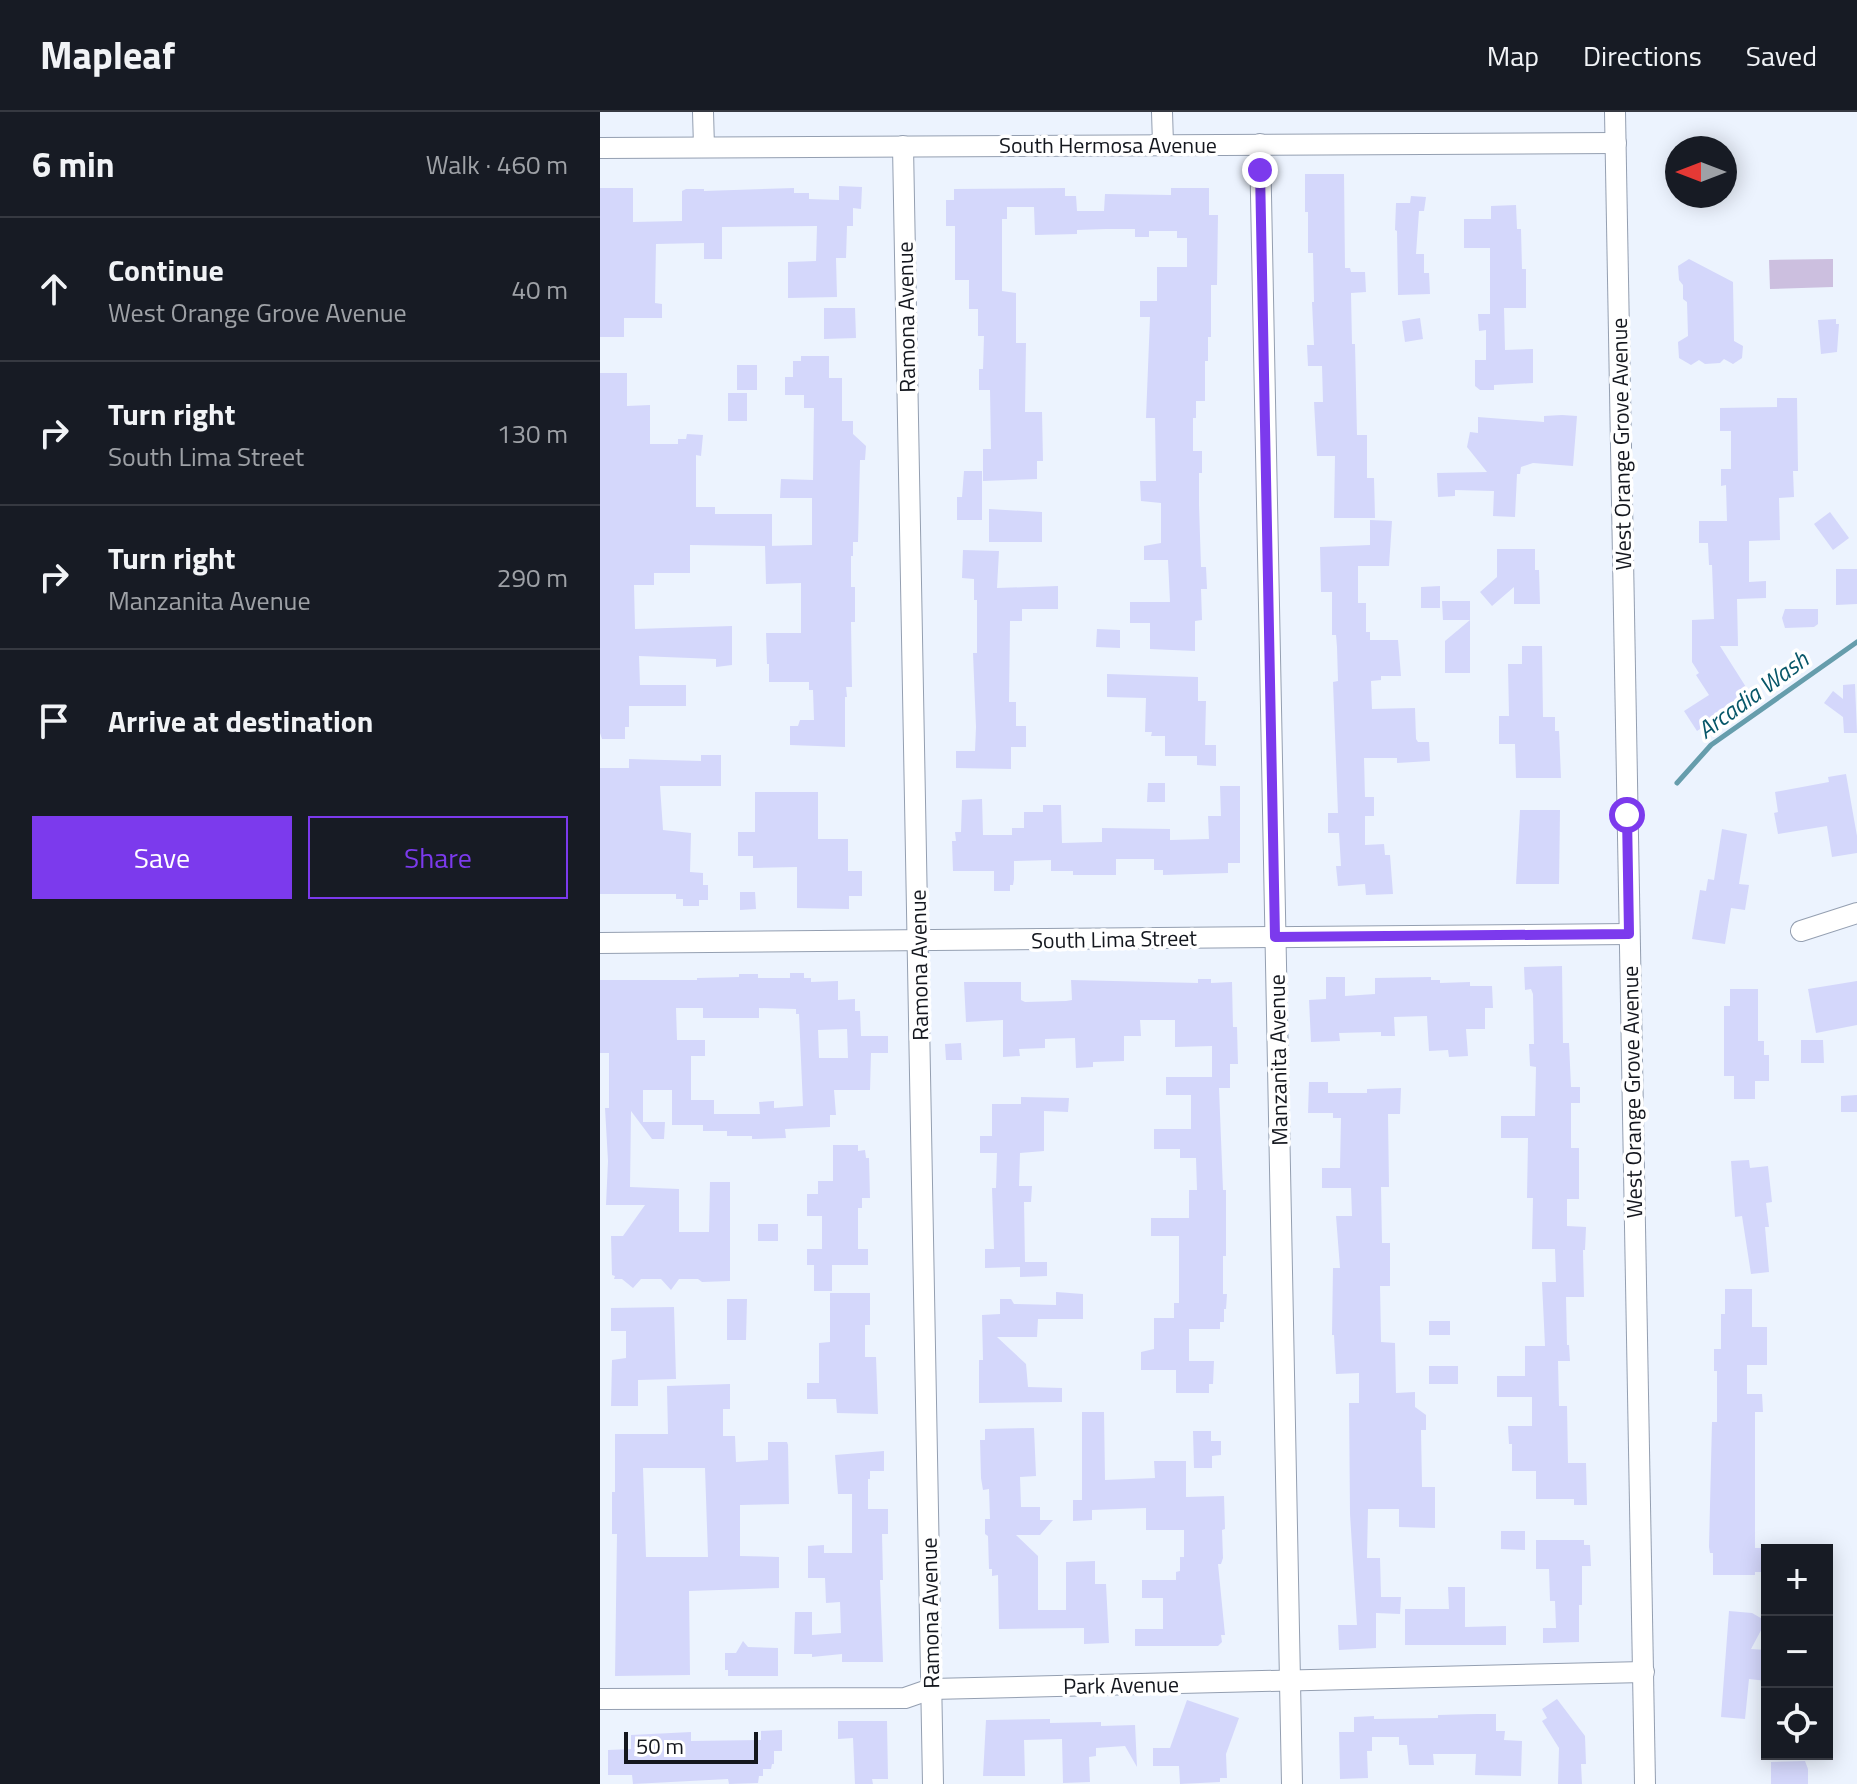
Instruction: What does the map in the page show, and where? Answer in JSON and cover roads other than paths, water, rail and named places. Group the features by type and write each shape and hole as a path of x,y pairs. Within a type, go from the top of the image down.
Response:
{"street":[{"path":"703,112 704,147"},
{"path":"1162,112 1163,144"},
{"name":"West Orange Grove Avenue","path":"1615,112 1645,1784"},
{"name":"South Hermosa Avenue","path":"600,148 1616,143"},
{"name":"Manzanita Avenue","path":"1260,144 1292,1784"},
{"name":"Ramona Avenue","path":"903,146 933,1784"},
{"path":"1801,931 1857,913"},
{"name":"South Lima Street","path":"600,943 1629,934"},
{"name":"Park Avenue","path":"600,1699 905,1698 931,1689 1644,1672"}],"waterway":[{"name":"Arcadia Wash","path":"1677,783 1711,745 1857,642"}]}
